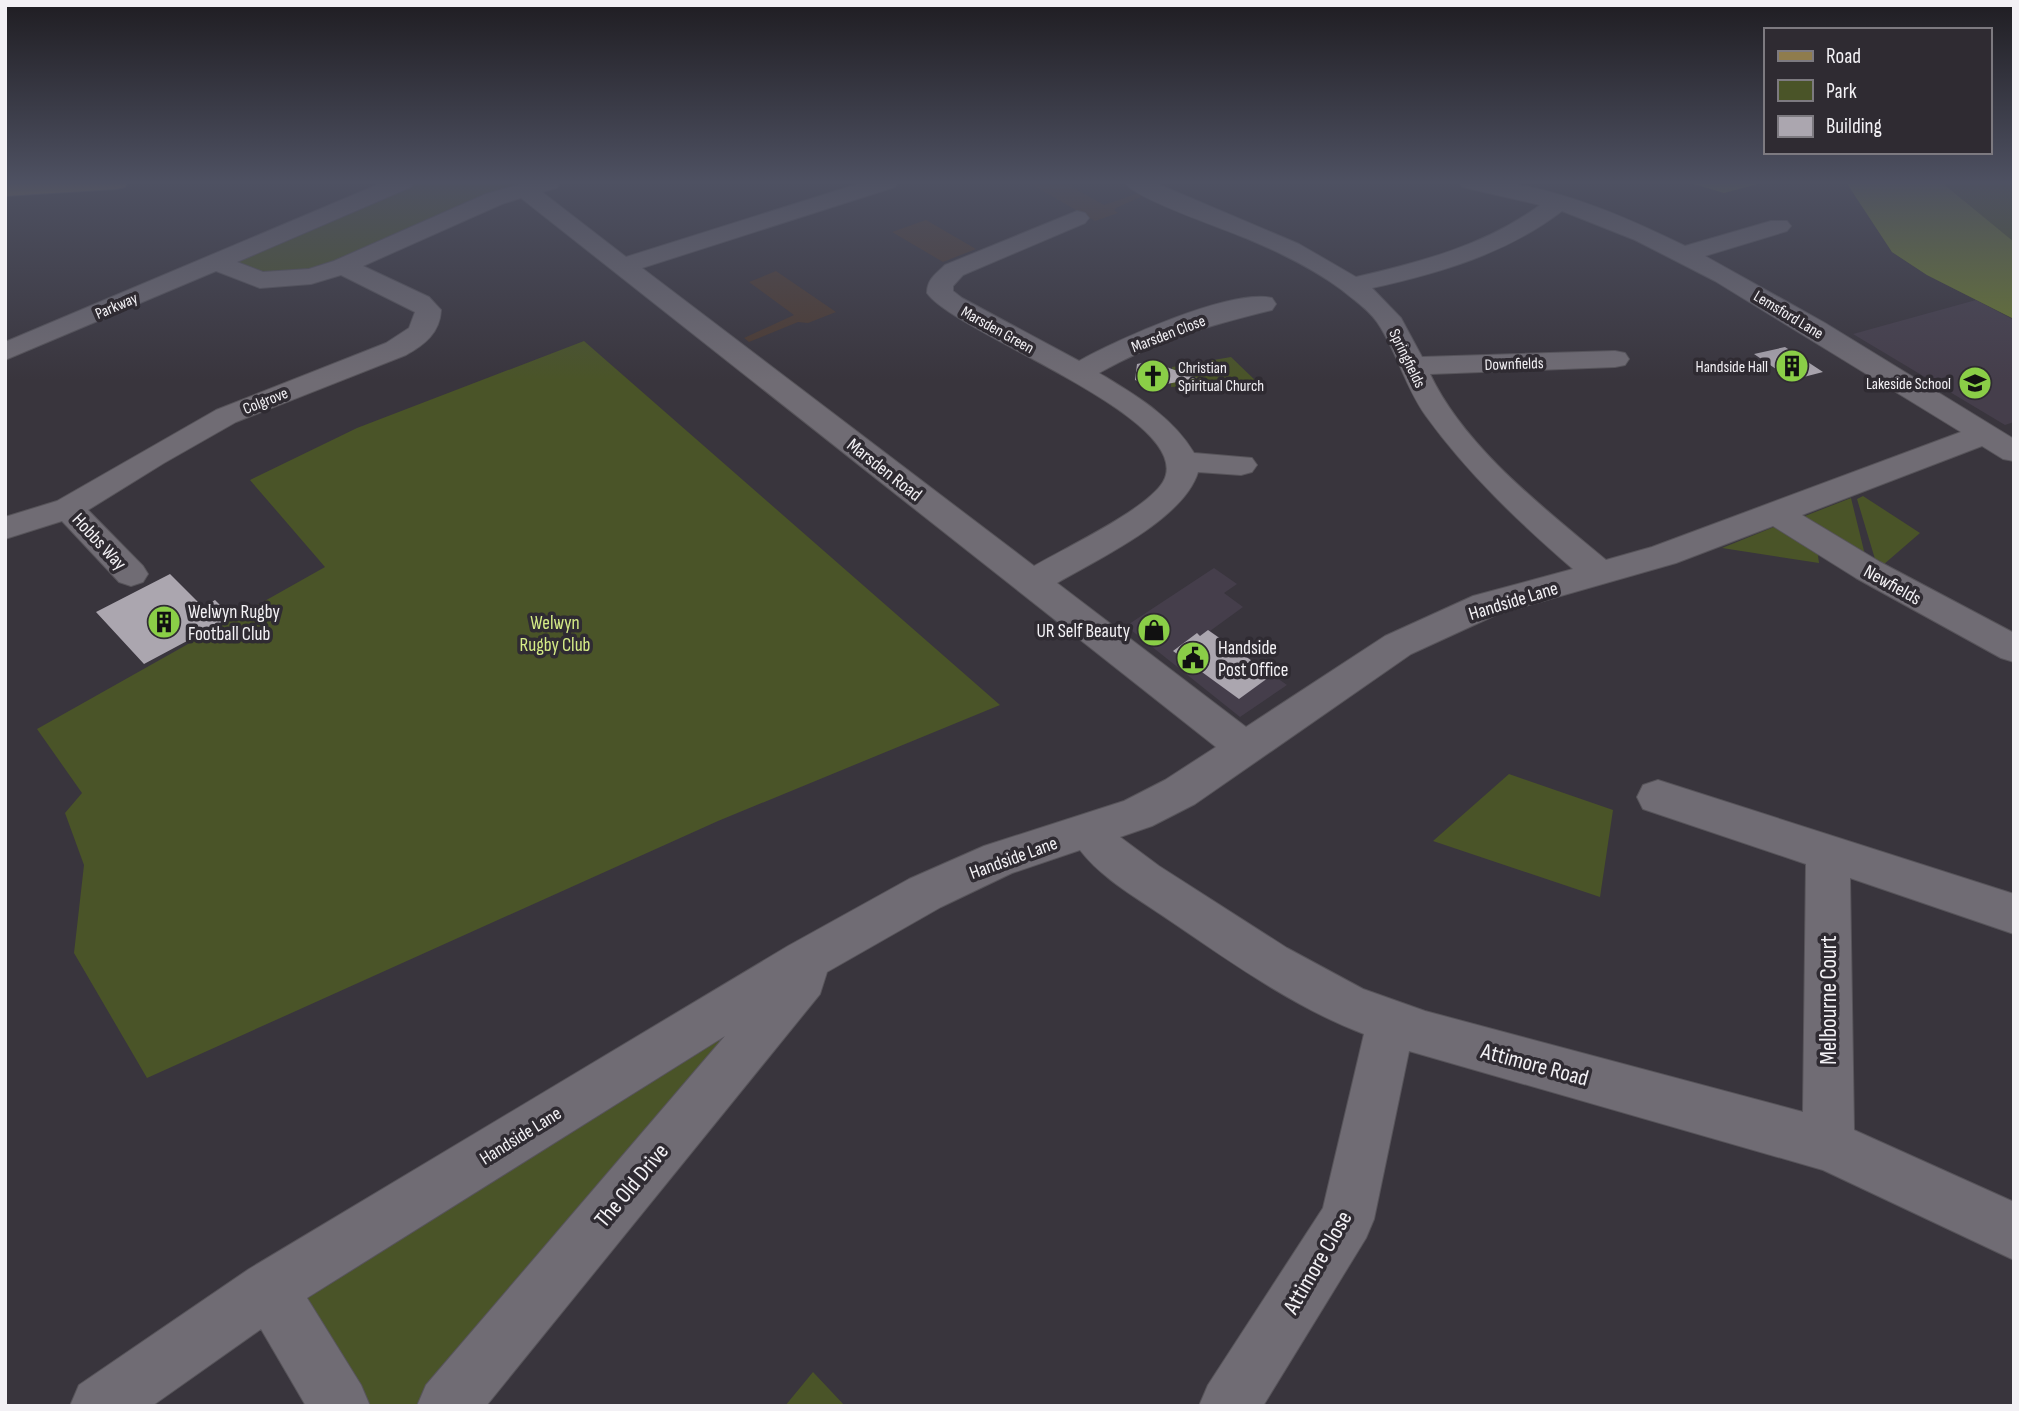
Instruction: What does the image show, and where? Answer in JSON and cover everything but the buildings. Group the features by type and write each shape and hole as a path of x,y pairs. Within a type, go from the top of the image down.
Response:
{"street":[{"name":"Parkway","path":"5,352 248,248"},
{"path":"216,262 250,278 272,281 311,276 343,266 384,248"},
{"name":"Marsden Road","path":"604,248 624,266 1247,749"},
{"path":"624,266 681,248"},
{"name":"Marsden Green","path":"1004,248 954,270 940,284 940,293 953,304 1078,373 1145,415 1166,433 1178,448 1183,462"},
{"name":"Springfields","path":"1286,248 1314,260 1353,285 1381,310 1396,330 1424,390 1450,428 1479,462 1601,574"},
{"path":"1353,285 1458,257 1479,248"},
{"name":"Lemsford Lane","path":"1669,248 1804,323 1999,443"},
{"path":"1683,255 1707,248"},
{"name":"Colgrove","path":"5,528 68,508 153,456 226,416 386,354 420,334 428,318 428,310 420,303 343,266"},
{"name":"Marsden Close","path":"1078,373 1100,360 1179,327 1263,304"},
{"name":"Downfields","path":"1414,366 1615,359"},
{"name":"Handside Lane","path":"100,1406 269,1289 804,961 950,881 999,859 1137,814 1181,792 1247,749 1349,676 1421,633 1486,606 1664,555 1776,513 1999,443"},
{"path":"1033,582 1159,506 1178,482 1183,462 1241,465"},
{"name":"Hobbs Way","path":"68,508 131,574"},
{"name":"Newfields","path":"1776,513 1868,570 2014,649"},
{"path":"1658,797 2014,914"},
{"name":"Attimore Road","path":"1089,831 1102,847 1144,879 1271,963 1349,1006 1391,1024 1828,1145 1993,1220 2014,1233"},
{"name":"Melbourne Court","path":"1828,854 1828,1145"},
{"name":"The Old Drive","path":"447,1406 803,978 804,961"},
{"name":"Attimore Close","path":"1229,1406 1347,1219 1391,1024"},
{"path":"269,1289 340,1406"}],"shaded area":[{"path":"919,248 976,249 943,262"},
{"path":"776,271 836,312 808,323 798,322 749,342 744,338 794,315 749,282"},
{"name":"Lakeside School","path":"1976,300 2014,320 2014,422 2005,425 1853,334"},
{"path":"1214,568 1237,584 1224,593 1243,607 1210,631 1287,685 1240,717 1126,626"}],"green space":[{"path":"261,248 377,248 319,271 268,277 236,263 238,258"},
{"path":"1889,248 2014,248 2014,319 1927,275"},
{"path":"1889,248 2014,248 2014,319 1927,275"},
{"name":"Welwyn Rugby Club","path":"584,341 1000,705 718,821 147,1078 74,953 84,865 65,813 82,793 37,729 325,567 250,480 357,428"},
{"path":"1231,357 1258,383 1171,387 1172,367"},
{"path":"1863,496 1920,533 1883,565 1875,559 1857,499"},
{"path":"1851,498 1867,563 1808,523 1805,516"},
{"path":"1774,527 1791,532 1817,548 1819,563 1722,548"},
{"path":"1509,774 1613,810 1600,897 1433,841"},
{"path":"768,996 435,1406 358,1406 299,1315 312,1287"},
{"path":"813,1372 845,1406 785,1406"}],"place":[{"name":"Handside Hall","path":"1792,366"},
{"name":"Christian Spiritual Church","path":"1153,376"},
{"name":"Lakeside School","path":"1975,383"},
{"name":"Welwyn Rugby Football Club","path":"164,622"},
{"name":"UR Self Beauty","path":"1154,630"},
{"name":"Handside Post Office","path":"1193,658"}]}
